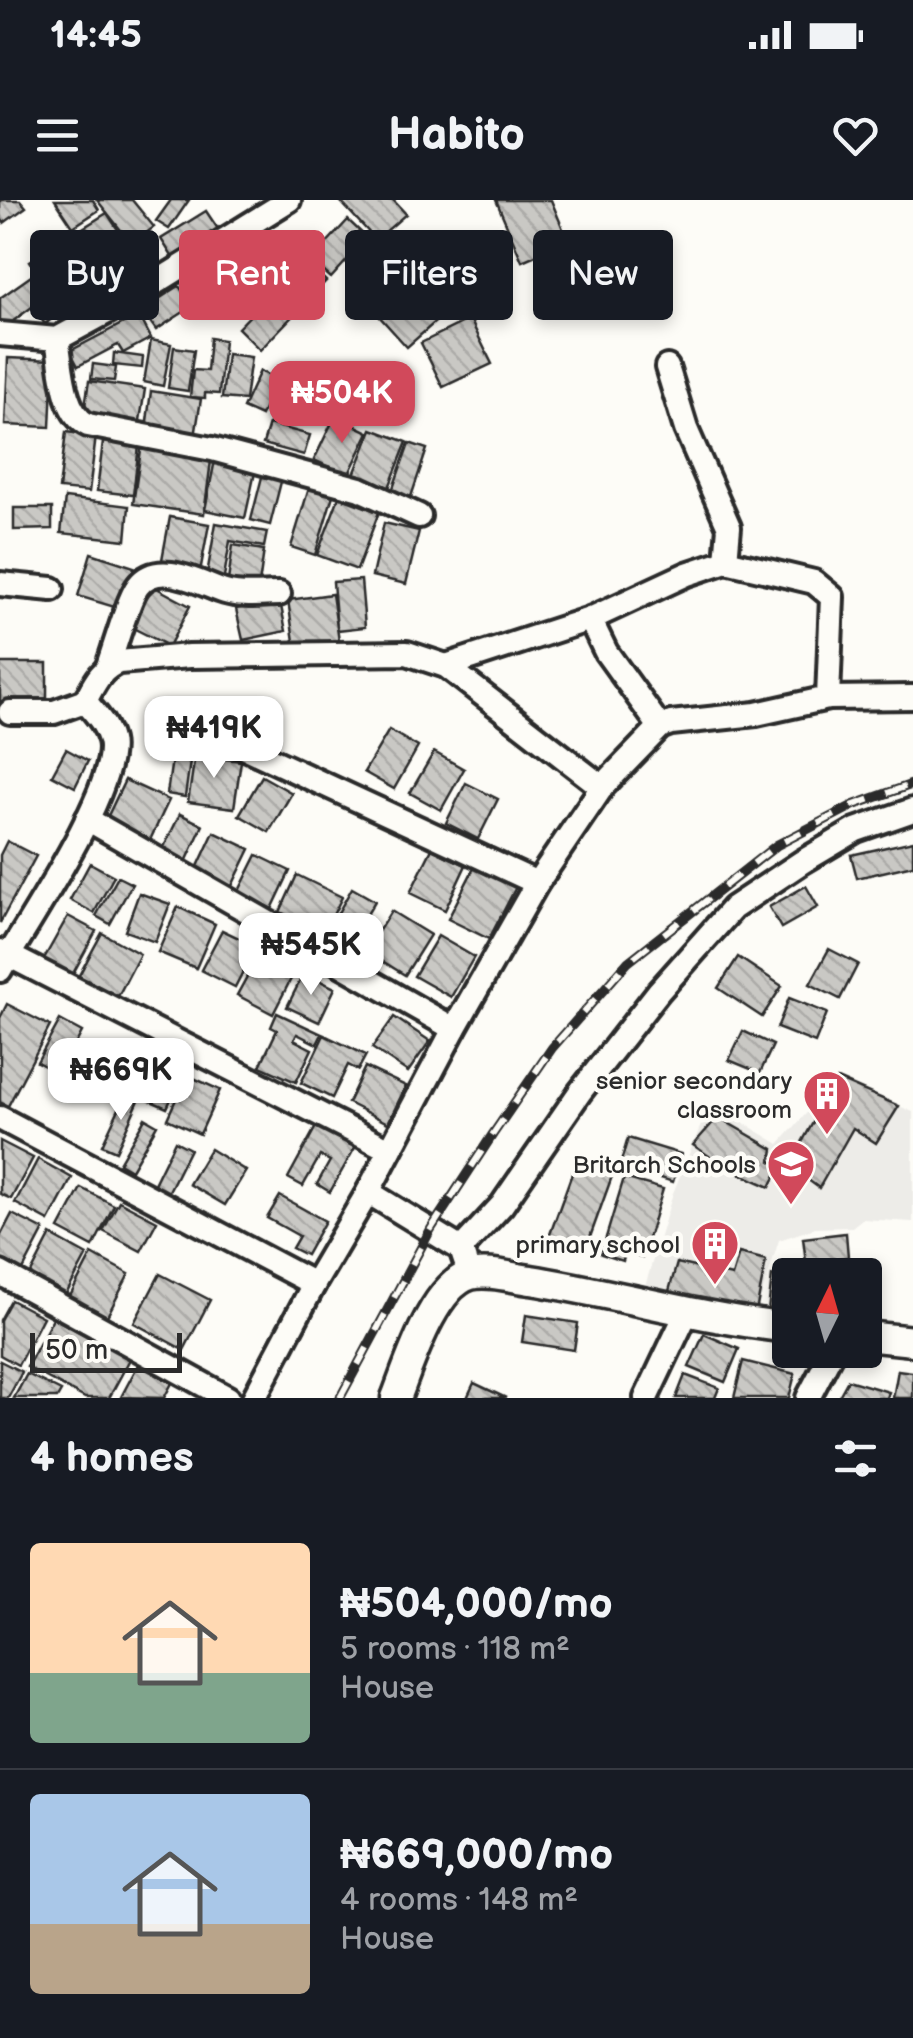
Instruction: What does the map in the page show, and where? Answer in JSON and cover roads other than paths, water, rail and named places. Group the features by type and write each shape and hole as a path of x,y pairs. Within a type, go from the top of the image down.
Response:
{"street":[{"path":"0,334 57,339 118,306 289,200"},
{"path":"57,339 70,406 78,420 88,426 212,449 360,489 418,516"},
{"path":"667,367 686,429 729,526 726,562"},
{"path":"446,666 590,619 687,574 726,562 814,582 832,597 828,698"},
{"path":"10,712 54,712 85,701 108,666 138,586 153,576 200,581 228,593 280,594"},
{"path":"0,584 52,590"},
{"path":"590,619 606,652 660,726"},
{"path":"108,666 189,656 407,653 446,666 602,787"},
{"path":"254,1398 537,883 602,787 660,726 756,714 828,698 913,697"},
{"path":"85,701 103,722 112,744 106,782 3,959 390,1150"},
{"path":"222,737 537,883"},
{"path":"396,1398 428,1322 465,1262 580,1092 659,991 733,908 856,830 913,810"},
{"path":"87,819 454,1029"},
{"path":"0,1118 314,1284"},
{"path":"368,1192 465,1262 493,1274 772,1326"},
{"path":"0,1272 228,1398"},
{"path":"646,1398 687,1312"},
{"path":"882,1338 913,1342"},
{"path":"808,1398 824,1368"}],"railway":[{"path":"340,1398 431,1229 493,1134 552,1048 628,962 777,845 854,805 913,784"}],"place":[{"name":"senior secondary classroom","path":"827,1136"},
{"name":"Britarch Schools","path":"791,1206"},
{"name":"primary school","path":"715,1286"}]}
